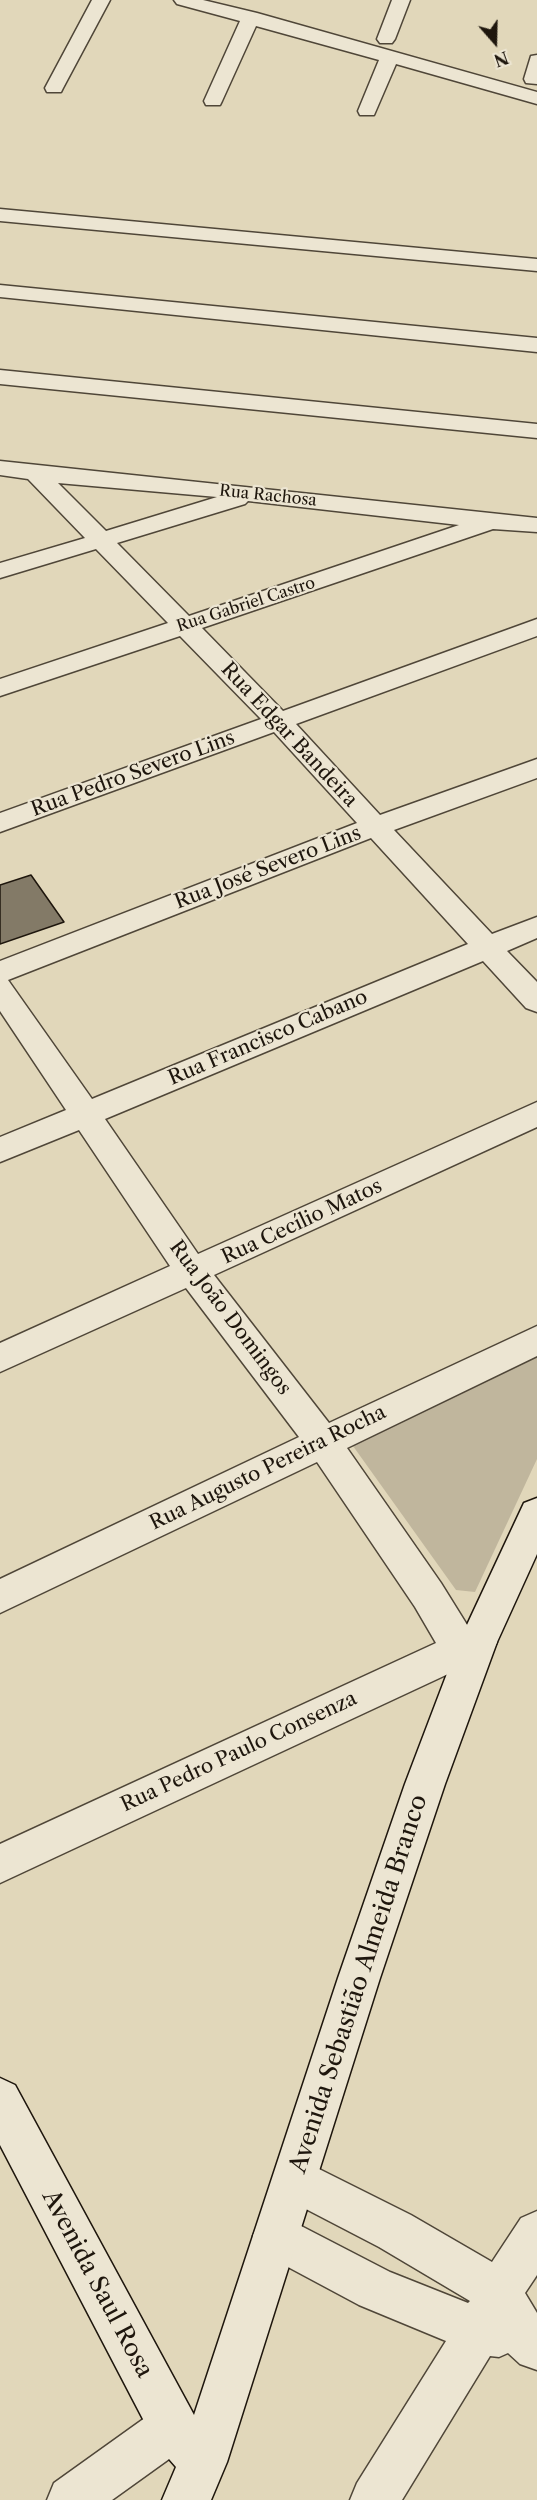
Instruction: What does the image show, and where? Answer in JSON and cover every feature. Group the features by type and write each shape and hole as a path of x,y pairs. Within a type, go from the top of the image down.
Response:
{"street":[{"path":"54,88 101,0"},
{"path":"183,0 251,5 324,21 388,48 537,98"},
{"path":"367,111 401,0"},
{"path":"251,5 309,34 388,48 427,49"},
{"path":"213,101 251,5"},
{"path":"309,34 324,21"},
{"path":"511,72 535,79 537,60"},
{"path":"0,215 537,265"},
{"path":"0,291 537,345"},
{"path":"0,376 537,430"},
{"name":"Rua Rachosa","path":"0,468 36,474 253,494 537,525"},
{"name":"Rua Edgar Bandeira","path":"36,474 278,721 537,1001"},
{"path":"0,572 253,494"},
{"name":"Rua Gabriel Castro","path":"0,688 493,522"},
{"name":"Rua Pedro Severo Lins","path":"0,823 537,627"},
{"name":"Rua José Severo Lins","path":"0,972 302,853 537,768"},
{"name":"Rua Francisco Cabano","path":"0,1150 537,927"},
{"name":"Rua João Domingos","path":"0,988 87,1113 192,1272 323,1442 428,1595 469,1645"},
{"name":"Rua Cecílio Matos","path":"0,1358 537,1114"},
{"name":"Rua Augusto Pereira Rocha","path":"0,1597 537,1340"},
{"name":"Avenida Sebastião Almeida Branco","path":"195,2481 469,1645 537,1514"},
{"name":"Rua Pedro Paulo Consenza","path":"0,1864 469,1645"},
{"name":"Avenida Saul Rosa","path":"3,2113 173,2427 195,2481"},
{"path":"295,2179 395,2231 489,2311 531,2342"},
{"path":"374,2500 537,2234"},
{"path":"276,2236 375,2289 489,2311"},
{"path":"71,2500 173,2427"}],"shaded area":[{"path":"537,1355 537,1459 475,1592 456,1590 353,1446"}],"building":[{"path":"31,875 64,922 0,944 0,885"}]}
